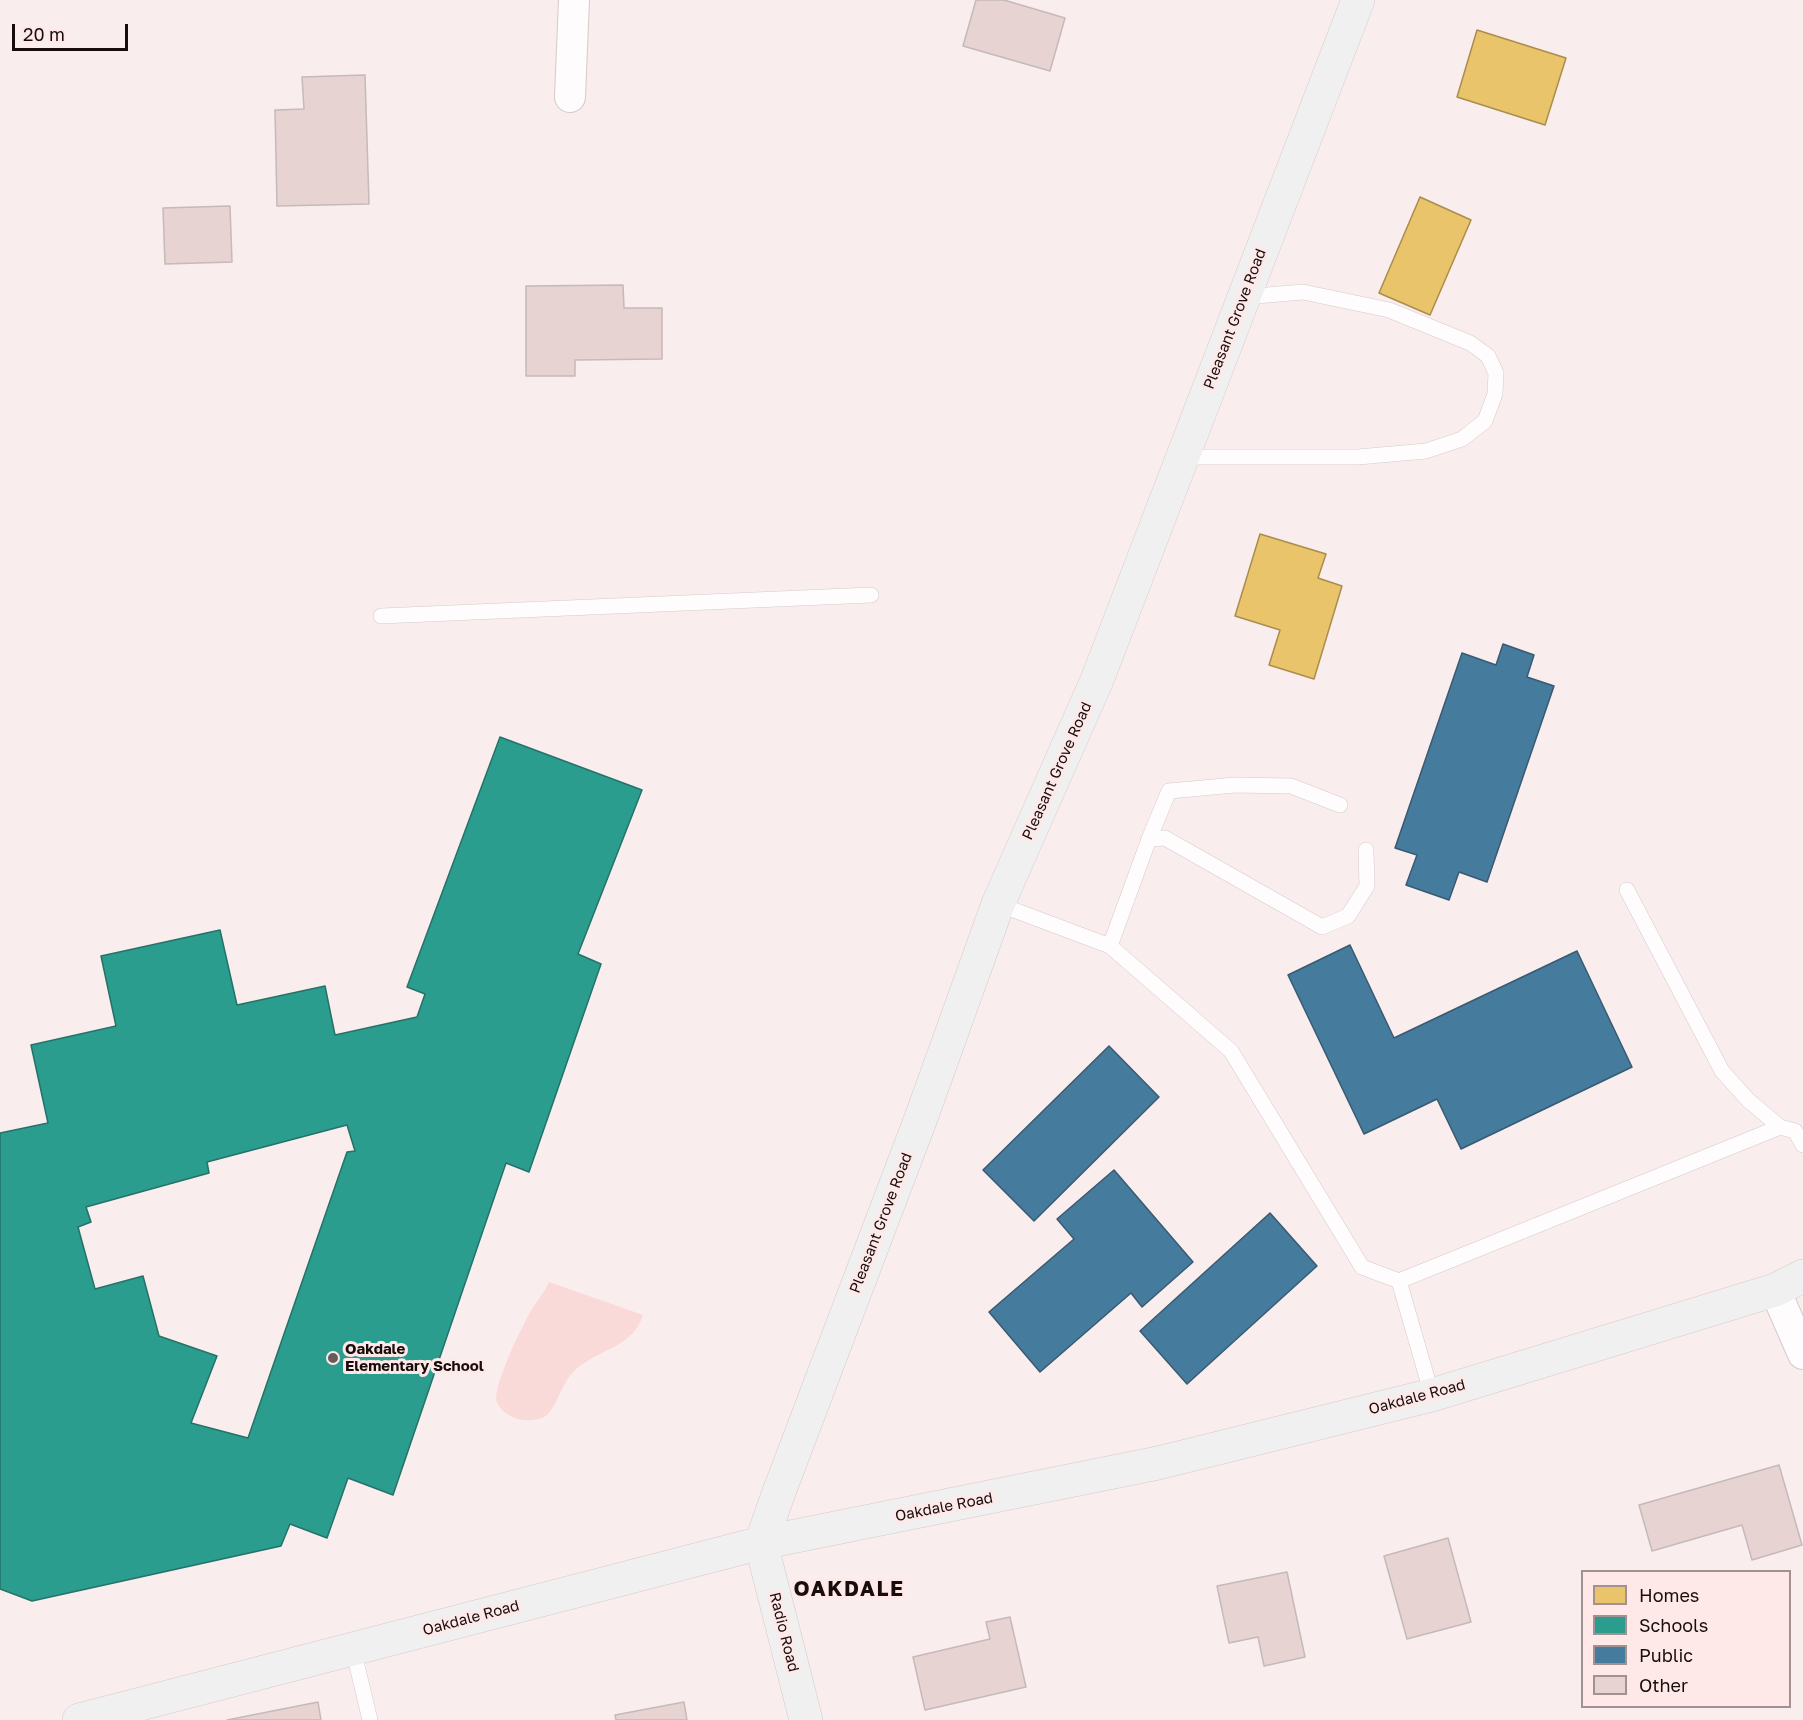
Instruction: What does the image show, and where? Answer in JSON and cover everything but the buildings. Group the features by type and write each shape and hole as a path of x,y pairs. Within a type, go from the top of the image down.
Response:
{"street":[{"path":"570,97 574,0"},
{"name":"Pleasant Grove Road","path":"761,1543 921,1118 998,904 1097,680 1358,0"},
{"path":"1789,1283 1803,1354"},
{"name":"Oakdale Road","path":"79,1720 761,1543 1158,1463 1432,1395 1789,1283"},
{"name":"Radio Road","path":"761,1543 806,1720"}],"lane":[{"path":"1182,457 1358,457 1426,451 1462,440 1485,421 1495,394 1496,373 1488,356 1470,343 1389,310 1303,292 1244,297"},
{"path":"381,616 871,596"},
{"path":"1110,946 1169,791 1235,785 1291,786 1340,805"},
{"path":"1149,839 1165,838 1322,927 1348,916 1368,885 1366,849"},
{"path":"1627,890 1722,1071 1748,1100 1780,1127 1795,1131 1803,1144"},
{"path":"998,904 1110,946 1231,1051 1362,1267 1399,1281 1780,1127"},
{"path":"1399,1281 1432,1395"},
{"path":"353,1649 370,1720"}],"shaded area":[{"path":"549,1282 643,1315 631,1335 574,1371 548,1414 536,1420 518,1419 507,1414 497,1402 499,1383 522,1328"}],"place":[{"name":"Oakdale Elementary School","path":"333,1358"}],"district":[{"name":"OAKDALE","path":"849,1589"}]}
